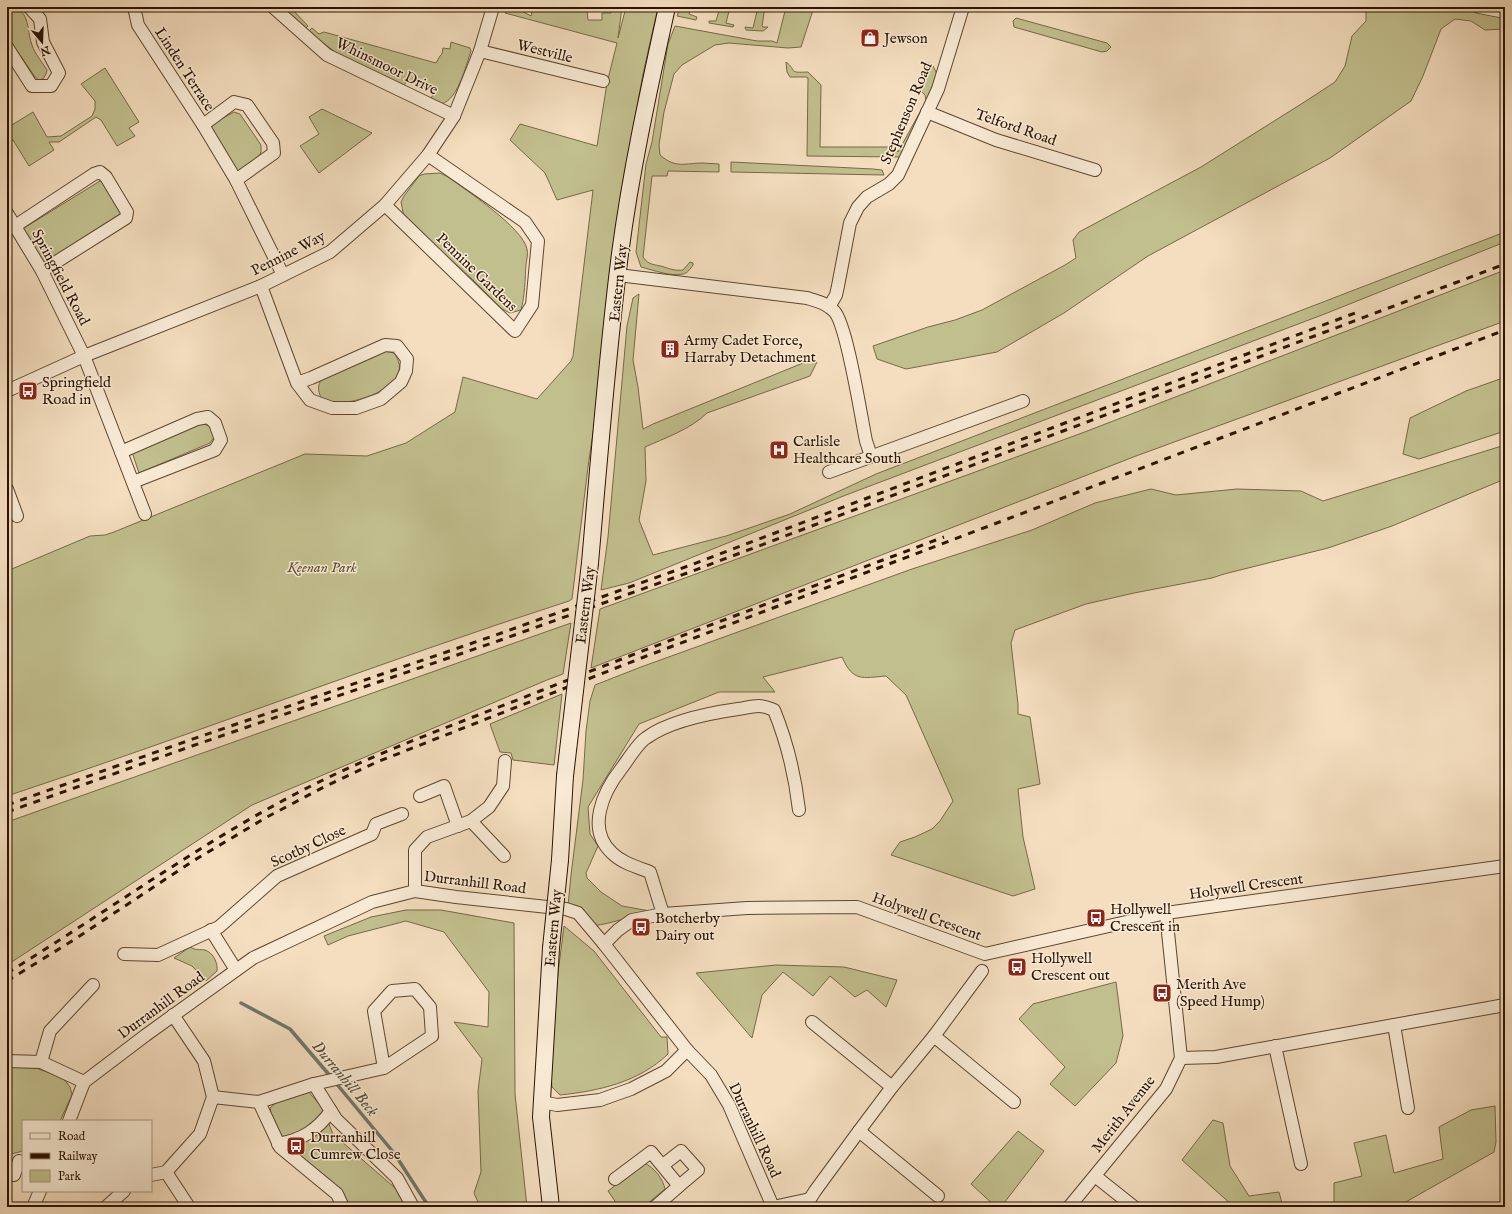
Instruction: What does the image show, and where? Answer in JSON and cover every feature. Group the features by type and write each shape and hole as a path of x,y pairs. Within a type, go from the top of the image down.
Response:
{"street":[{"path":"7,47 32,86 51,86 59,73 42,42 40,19 29,7"},
{"name":"Linden Terrace","path":"134,7 138,26 203,125 236,180 283,275"},
{"name":"Whinsmoor Drive","path":"273,7 327,55 454,116"},
{"name":"Pennine Way","path":"7,391 84,356 261,286 330,252 385,205 428,155 454,116 480,51 493,7"},
{"name":"Eastern Way","path":"551,1207 541,1117 551,948 560,860 566,776 590,564 618,275 637,144 667,7"},
{"name":"Stephenson Road","path":"829,307 836,295 850,223 858,207 867,197 889,184 898,175 938,89 963,7"},
{"path":"1479,7 1505,12"},
{"name":"Westville","path":"480,51 603,81"},
{"name":"Linden Terrace","path":"203,125 234,102 247,105 274,143 274,153 236,180"},
{"name":"Telford Road","path":"927,112 996,140 1095,170"},
{"name":"Pennine Gardens","path":"385,205 515,331 532,305 538,241 525,222 428,155"},
{"path":"15,226 94,174 100,172 106,177 127,212 126,218 42,271"},
{"name":"Springfield Road","path":"7,214 42,271 84,356 145,514"},
{"path":"618,275 807,298 823,303 829,307 835,312 844,332 866,441 871,456"},
{"path":"261,286 297,383 310,400 332,408 356,408 381,399 401,382 406,371 407,359 397,346 385,345 297,383"},
{"path":"829,472 1023,401"},
{"path":"121,452 197,419 208,417 215,423 221,440 215,450 133,482"},
{"path":"7,489 17,516"},
{"path":"663,914 650,872 629,864 613,854 605,846 598,828 600,807 612,781 644,739 657,730 694,717 723,711 766,706 774,710 780,725 795,779 799,810"},
{"path":"416,891 415,850 427,837 471,821 489,807 503,786 505,761"},
{"path":"420,796 444,786 458,826"},
{"name":"Scotby Close","path":"124,954 158,955 219,927 277,876 372,834 376,824 402,814"},
{"path":"471,821 504,856"},
{"name":"Holywell Crescent","path":"604,944 618,930 632,920 663,914 747,908 857,907 985,954 1166,913 1505,866"},
{"name":"Durranhill Road","path":"84,1082 253,958 372,902 416,891 566,909 578,914 604,944 687,1050 711,1075 729,1105 773,1207"},
{"path":"1166,913 1181,1058 1216,1057 1505,1005"},
{"path":"211,930 236,970"},
{"path":"773,1207 808,1203 892,1087 934,1036 982,971"},
{"path":"41,1062 50,1031 93,985"},
{"path":"213,1097 258,1102 314,1084 384,1068 432,1036 430,1007 415,989 392,991 374,1010 384,1068"},
{"path":"152,1175 166,1172 200,1134 213,1097 204,1061 174,1015"},
{"path":"812,1022 892,1087"},
{"path":"1394,1025 1408,1108"},
{"path":"934,1036 1014,1102"},
{"path":"1275,1046 1301,1164"},
{"path":"542,1102 557,1105 600,1100 631,1089 666,1070 687,1050"},
{"name":"Merith Avenue","path":"1069,1207 1166,1088 1181,1058"},
{"path":"7,1061 41,1062 84,1082 69,1120"},
{"path":"314,1084 336,1119 397,1178 413,1207"},
{"path":"258,1102 280,1147 338,1194 343,1207"},
{"path":"278,1144 287,1143 307,1135 321,1124 330,1111"},
{"path":"859,1131 938,1196"},
{"path":"615,1179 651,1152 679,1186"},
{"path":"655,1207 698,1170 681,1152 663,1165"},
{"path":"7,1172 14,1175 19,1161"},
{"path":"166,1172 189,1207"},
{"path":"1095,1176 1134,1207"},
{"path":"33,1207 40,1192"},
{"path":"106,1207 123,1192"}],"green space":[{"path":"7,7 15,8 24,15 33,48 47,70 43,79 39,80 35,77 7,36"},
{"path":"281,7 290,7 308,26 304,30"},
{"name":"Keenan Park","path":"507,7 520,7 520,10 531,16 533,7 584,7 584,9 587,10 588,20 602,20 602,13 611,13 611,7 622,7 618,38 626,7 658,7 643,74 620,199 596,412 572,599 7,796 7,571 90,536 105,535 114,532 305,454 367,456 406,443 455,412 463,377 537,399 571,361 573,356 593,190 557,200 545,173 510,140 520,124 597,146 607,83 617,43 505,13"},
{"path":"680,7 691,7 689,14 697,17 696,20 677,16"},
{"path":"720,7 730,7 726,23 734,25 733,27 709,23 709,21 716,21"},
{"path":"758,7 765,7 762,26 768,27 763,31 746,30 745,27 753,28"},
{"path":"786,7 810,9 811,7 814,7 801,47 788,48 729,43 715,45 682,65 674,74 664,112 659,145 660,155 676,164 719,164 719,172 668,171 667,176 652,176 643,257 650,263 675,270 683,270 690,262 693,263 693,265 686,273 678,275 662,273 641,267 636,252 646,164 652,142 668,44 675,26 757,41 772,41 777,43"},
{"path":"1366,7 1477,7 1505,17 1505,29 1485,30 1471,21 1455,19 1441,29 1423,76 1411,101 1330,158 1148,256 1064,313 997,352 906,369 877,359 873,346 982,310 1065,265 1076,258 1073,240 1079,232 1201,167 1335,82 1345,66 1352,36 1366,21"},
{"path":"1016,18 1107,43 1111,47 1107,51 1102,52 1014,27 1013,21"},
{"path":"312,28 319,34 324,32 436,63 442,54 443,48 450,49 451,42 470,48 471,51 460,83 455,91 445,103 437,104 430,101 434,92 408,80 404,85 338,54 308,32"},
{"path":"786,62 795,72 808,72 821,85 820,147 894,147 898,152 926,101 925,95 921,91 928,63 933,66 939,78 901,156 807,156 808,78 790,77 787,72"},
{"path":"105,68 139,122 129,128 135,136 117,146 101,120 96,117 59,142 49,142 54,150 29,166 13,140 7,143 7,128 33,112 47,137 61,136 92,116 95,109 95,101 81,84"},
{"path":"322,109 372,133 319,173 300,146 319,134 309,117"},
{"path":"234,112 240,114 261,145 259,157 235,173 208,129 212,124"},
{"path":"731,162 873,169 882,170 884,175 731,172"},
{"path":"440,173 448,177 493,210 516,231 523,240 527,249 527,254 521,310 510,313 502,309 471,278 404,217 401,202 419,176 424,174"},
{"path":"100,181 104,182 122,215 46,262 40,263 20,232 24,228"},
{"path":"1505,232 1505,242 1322,315 846,495 629,583 601,590 608,537 627,326 633,298 639,294 633,360 643,429 808,361 817,362 810,376 707,413 701,419 686,428 645,447 646,481 639,520 653,555 726,536 790,514 876,474"},
{"path":"1505,270 1505,321 1136,456 591,668 600,609 1082,433"},
{"path":"384,351 394,353 399,363 399,372 387,387 367,397 336,404 321,398 318,388 322,379"},
{"path":"1500,379 1505,379 1505,431 1419,459 1403,454 1410,418 1466,391"},
{"path":"204,424 209,426 214,431 214,437 210,443 139,473 132,452 197,425"},
{"path":"1505,445 1505,479 1392,526 1328,548 1212,578 1086,604 1015,630 1011,643 1018,714 1030,717 1040,784 1018,789 1023,837 1035,889 1013,896 891,855 900,842 932,829 940,821 953,801 906,695 886,676 859,677 854,675 842,657 763,677 775,692 719,692 639,724 588,807 590,834 598,846 586,873 587,878 601,892 622,906 650,911 612,922 593,925 568,906 583,780 586,731 590,701 595,685 912,569 1032,530 1095,503 1151,489 1176,495 1237,489 1301,491 1323,501"},
{"path":"571,623 563,674 252,805 7,965 7,822"},
{"path":"562,694 554,765 513,760 511,753 500,752 490,724"},
{"path":"406,910 441,910 514,923 515,1094 527,1207 480,1207 474,1193 481,1172 478,1091 482,1059 454,1022 488,1027 489,992 444,932 406,921 348,936 328,945 324,936 371,917"},
{"path":"564,926 594,951 661,1037 667,1037 668,1054 657,1064 644,1072 618,1084 589,1091 560,1095 552,1087 550,1063"},
{"path":"190,947 208,951 215,959 217,971 206,981 192,966 174,958"},
{"path":"776,965 844,967 897,980 886,1007 867,990 855,997 830,976 813,996 783,972 762,995 752,1038 696,973"},
{"path":"1116,982 1123,1036 1116,1063 1075,1106 1050,1084 1065,1067 1019,1019 1033,1004"},
{"path":"7,1067 36,1068 63,1078 70,1087 72,1095 60,1120 22,1120 22,1151 11,1154 7,1144"},
{"path":"306,1089 322,1107 333,1134 395,1188 406,1207 346,1207 283,1144 273,1126 270,1108 284,1095"},
{"path":"1495,1106 1496,1142 1494,1152 1397,1207 1334,1207 1334,1183 1362,1176 1354,1143 1386,1135 1394,1173 1443,1159 1439,1127 1471,1110"},
{"path":"1213,1120 1223,1123 1230,1166 1249,1196 1279,1192 1283,1207 1234,1207 1182,1160"},
{"path":"1018,1131 1044,1151 1001,1207 996,1207 971,1184"},
{"path":"644,1163 658,1174 665,1189 647,1204 646,1207 619,1207 608,1191"}],"waterway":[{"name":"Durranhill Beck","path":"241,1003 290,1029 331,1077"},
{"name":"Durranhill Beck","path":"335,1082 394,1153 429,1207"}],"railway":[{"path":"7,812 192,746 495,642 690,572 1505,264"},
{"path":"7,805 190,740 493,636 688,566 1355,313"},
{"path":"7,981 72,941 193,861 267,817 324,787 377,762 644,657 1505,330"},
{"path":"7,973 202,848 282,801 323,780 376,756 590,671 944,537"}],"place":[{"name":"Jewson","path":"870,38"},
{"name":"Army Cadet Force, Harraby Detachment","path":"670,349"},
{"name":"Springfield Road in","path":"28,391"},
{"name":"Carlisle Healthcare South","path":"779,450"},
{"name":"Hollywell Crescent in","path":"1096,918"},
{"name":"Botcherby Dairy out","path":"641,927"},
{"name":"Hollywell Crescent out","path":"1017,967"},
{"name":"Merith Ave (Speed Hump)","path":"1162,993"},
{"name":"Durranhill Cumrew Close","path":"296,1146"}]}
